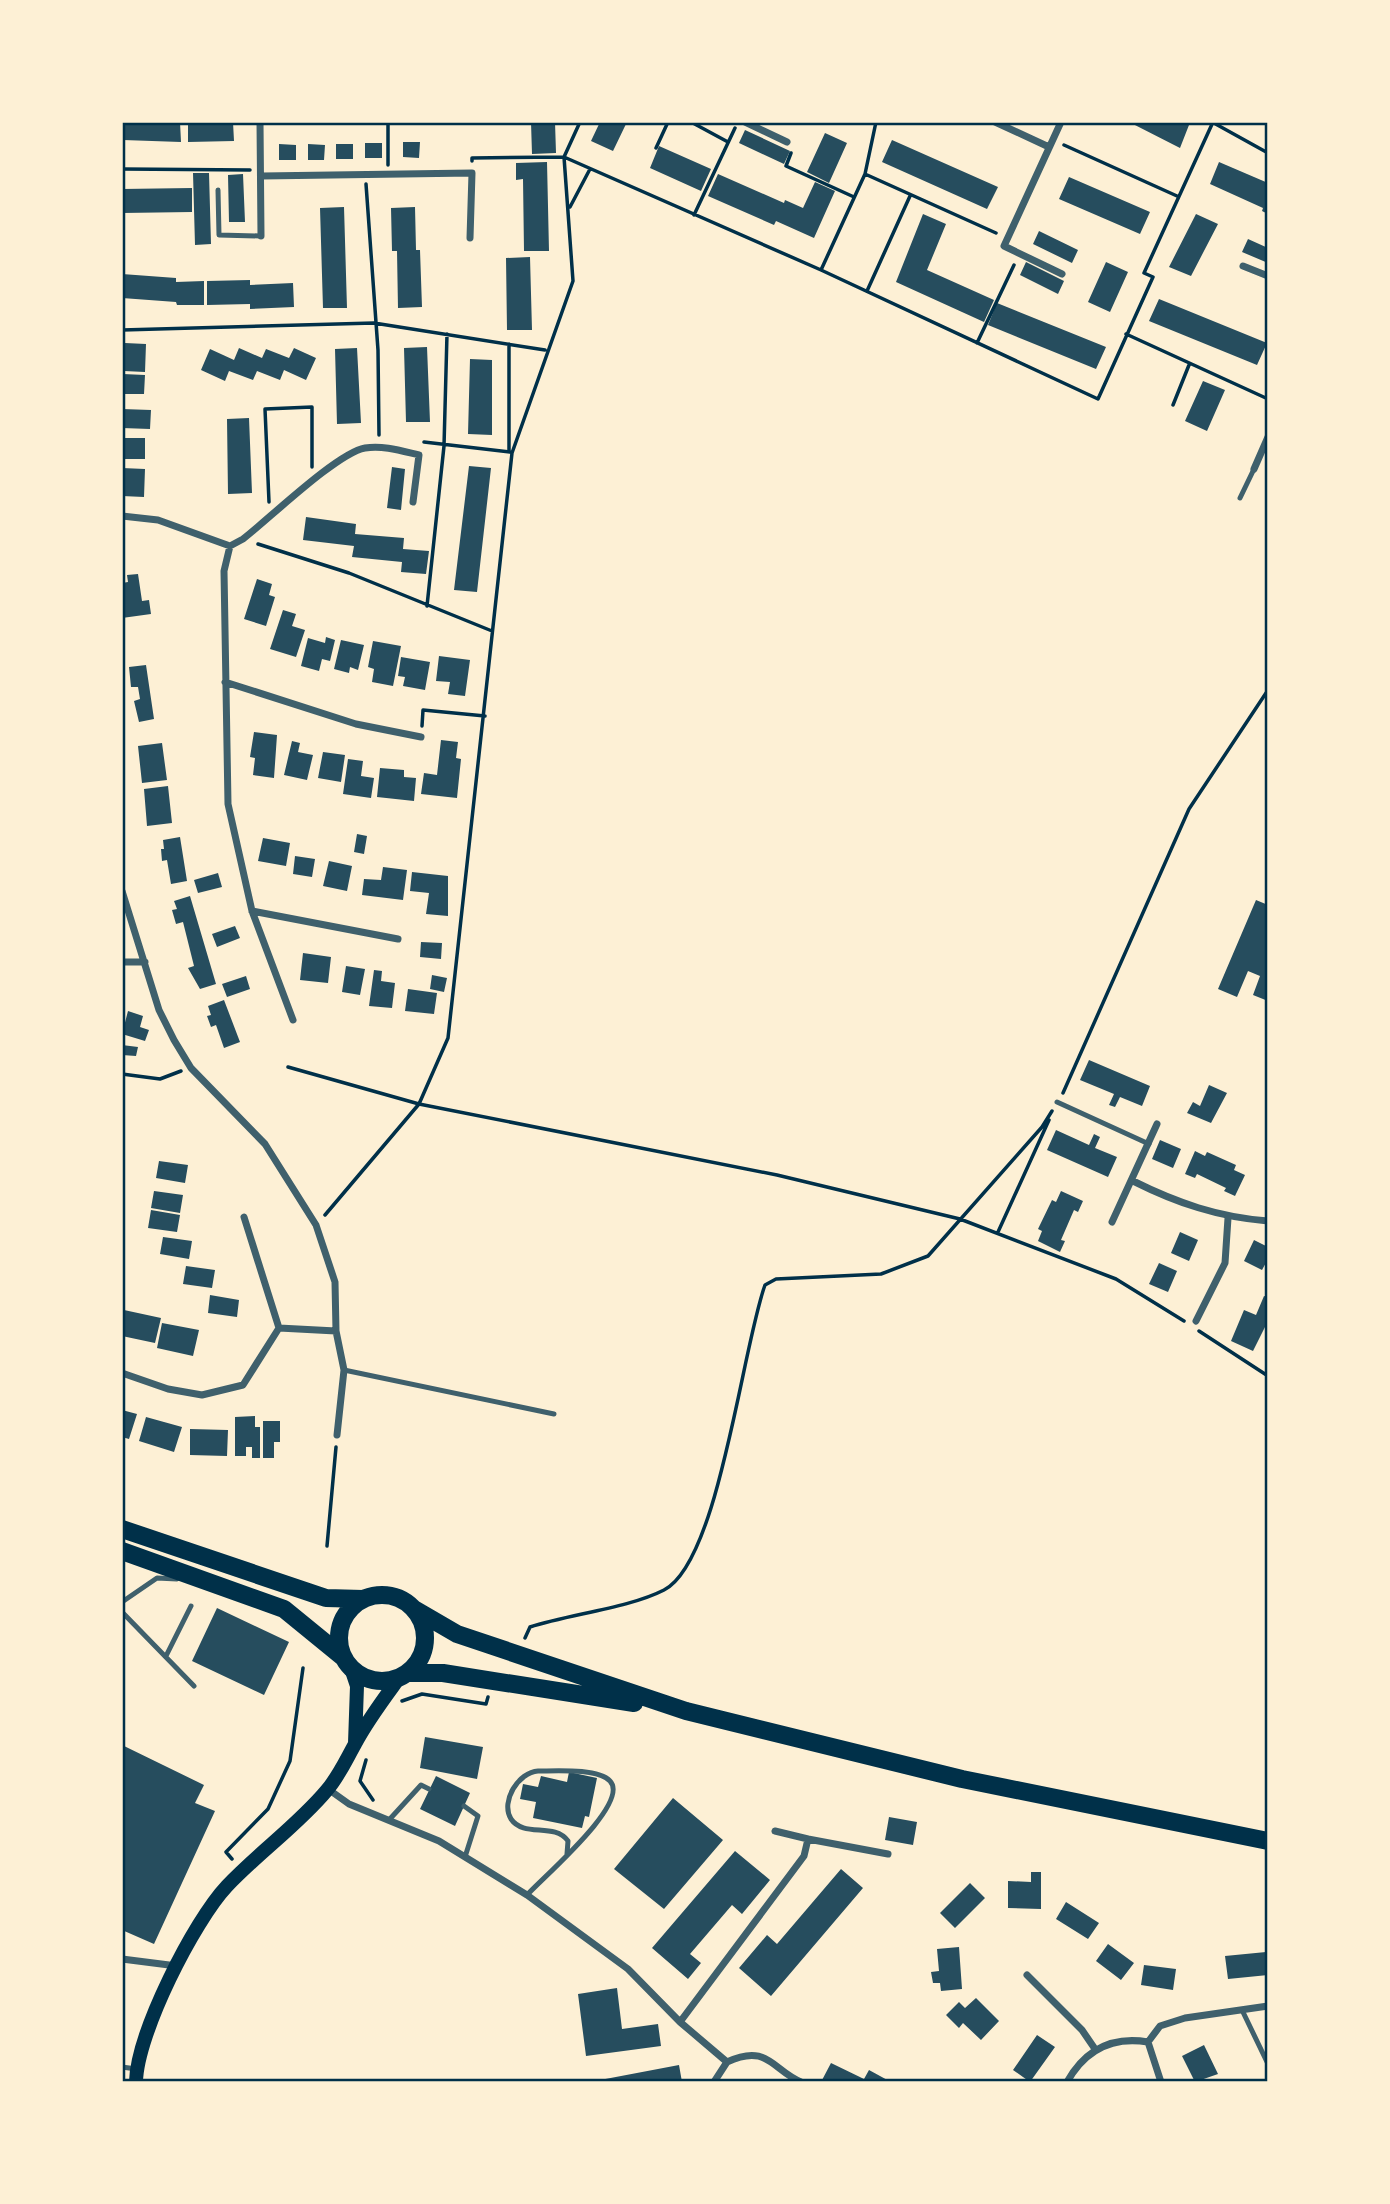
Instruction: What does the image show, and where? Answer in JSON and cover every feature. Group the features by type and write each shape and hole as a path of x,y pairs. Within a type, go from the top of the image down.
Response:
{"main road":[{"path":"122,1529 326,1598 363,1599 382,1595 394,1597 457,1634 686,1711 962,1779 1268,1841"},
{"path":"122,1551 284,1609 370,1680 386,1682 403,1675 443,1673 686,1711"},
{"path":"355,1745 357,1686 340,1646 343,1620 352,1607 363,1599"},
{"path":"132,2073 177,1966 206,1913 241,1872 303,1817 328,1789 403,1675 424,1649 425,1634 414,1609"}],"street":[{"path":"260,122 261,236"},
{"path":"745,122 787,142"},
{"path":"995,122 1051,144"},
{"path":"1060,122 1004,246 1062,274"},
{"path":"262,173 472,173 470,238"},
{"path":"1243,266 1268,276"},
{"path":"1254,469 1268,437"},
{"path":"122,516 158,520 230,546 243,539 340,460 363,448 419,455 412,502"},
{"path":"230,546 224,571 228,804 252,911 293,1020"},
{"path":"225,682 331,717 421,737"},
{"path":"122,891 159,1010 191,1068 265,1144 316,1225 335,1282 336,1331 344,1370 337,1434"},
{"path":"252,911 398,939"},
{"path":"122,962 145,962"},
{"path":"1112,1222 1157,1124"},
{"path":"1133,1181 1172,1201 1228,1218 1268,1221"},
{"path":"122,1373 168,1389 202,1395 243,1385 279,1328 244,1217"},
{"path":"1196,1321 1225,1264 1228,1218"},
{"path":"279,1328 336,1331"},
{"path":"328,1789 349,1804 439,1841 527,1895 628,1969 680,2022 726,2062"},
{"path":"775,1831 888,1854"},
{"path":"680,2022 804,1856 808,1839"},
{"path":"122,1959 177,1966"},
{"path":"1027,1975 1082,2030 1095,2049"},
{"path":"1148,2042 1160,2026 1185,2018 1268,2006"},
{"path":"1067,2081 1095,2049 1128,2039 1148,2042"},
{"path":"1148,2042 1161,2081"},
{"path":"714,2081 726,2062 739,2056 772,2060 798,2081"}],"lane":[{"path":"218,190 219,235 261,236"},
{"path":"1240,498 1254,469"},
{"path":"1057,1102 1149,1144"},
{"path":"344,1370 554,1414"},
{"path":"122,1602 157,1578 229,1588"},
{"path":"166,1656 191,1606"},
{"path":"122,1612 194,1686"},
{"path":"527,1895 568,1854 606,1812 613,1800 615,1788 609,1779 600,1775 569,1770 528,1772 519,1777 508,1809 512,1820 523,1828 550,1830 564,1835 568,1840 568,1854"},
{"path":"388,1820 421,1785 429,1789"},
{"path":"464,1806 478,1816 465,1857"},
{"path":"1242,2010 1268,2064"}],"path":[{"path":"387,174 388,122"},
{"path":"510,452 573,281 564,157 580,122"},
{"path":"656,148 668,122"},
{"path":"691,122 728,142"},
{"path":"694,215 737,122"},
{"path":"821,270 864,174 876,122"},
{"path":"472,173 472,158 564,157 821,270 1098,399 1153,277 1144,273 1177,196 1213,123 1268,153"},
{"path":"787,142 794,145 786,166 854,197"},
{"path":"1051,144 1177,196"},
{"path":"122,169 262,173"},
{"path":"569,209 590,169"},
{"path":"366,174 374,323 378,350 379,448"},
{"path":"864,174 1008,238"},
{"path":"867,291 910,195"},
{"path":"977,343 1019,254"},
{"path":"122,330 374,323 546,350"},
{"path":"427,606 444,446 447,334"},
{"path":"1126,334 1268,399"},
{"path":"316,1225 419,1104 449,1038 485,716 510,452 509,344"},
{"path":"1173,405 1189,365"},
{"path":"269,518 265,410 312,407 313,482"},
{"path":"419,455 421,442 510,452"},
{"path":"243,539 349,573 492,631"},
{"path":"998,1232 1189,809 1268,690"},
{"path":"421,737 423,710 485,716"},
{"path":"288,1067 419,1104 777,1175 960,1219 1115,1279 1268,1376"},
{"path":"122,1073 160,1079 191,1068"},
{"path":"520,1657 530,1628 664,1590 674,1583 689,1563 707,1521 765,1285 783,1278 881,1274 928,1256 1042,1127 1057,1102"},
{"path":"327,1546 337,1434"},
{"path":"241,1872 226,1852 268,1809 290,1761 303,1668"},
{"path":"400,1702 422,1694 486,1704 491,1681"},
{"path":"368,1753 360,1781 373,1801 368,1811"}],"building":[{"path":"123,122 180,122 181,142 123,140"},
{"path":"188,122 233,122 234,141 188,142"},
{"path":"531,122 555,122 556,153 532,154"},
{"path":"600,122 626,124 613,151 591,141"},
{"path":"1129,122 1182,122 1189,125 1180,148"},
{"path":"745,130 790,151 784,164 739,143"},
{"path":"825,133 847,143 829,183 807,172"},
{"path":"892,140 998,187 987,209 882,162"},
{"path":"403,142 420,142 419,158 403,157"},
{"path":"365,143 382,143 382,158 365,158"},
{"path":"279,144 296,145 296,160 279,160"},
{"path":"308,144 325,145 324,160 308,160"},
{"path":"336,144 353,144 353,159 336,159"},
{"path":"659,146 711,169 701,191 650,168"},
{"path":"547,162 549,251 524,251 523,179 516,180 516,163"},
{"path":"1219,162 1268,183 1268,214 1262,211 1263,208 1210,184"},
{"path":"193,173 209,173 211,244 195,245"},
{"path":"243,174 245,222 229,222 228,175"},
{"path":"718,174 784,203 785,200 803,208 815,182 835,191 814,238 776,221 774,225 708,196"},
{"path":"1069,177 1150,212 1140,234 1059,199"},
{"path":"192,188 192,212 122,213 122,189"},
{"path":"344,207 347,308 323,308 320,208"},
{"path":"415,207 422,307 398,308 397,251 392,251 391,208"},
{"path":"923,214 946,224 927,270 994,300 984,322 896,282"},
{"path":"1196,214 1218,224 1191,276 1169,267"},
{"path":"1039,231 1078,250 1072,263 1033,244"},
{"path":"1248,239 1268,248 1268,263 1242,252"},
{"path":"530,257 532,330 507,330 506,258"},
{"path":"1026,262 1064,281 1058,294 1020,275"},
{"path":"1106,262 1128,272 1110,312 1088,302"},
{"path":"122,274 176,278 176,282 204,281 204,305 177,305 176,302 122,298"},
{"path":"250,280 250,285 293,283 294,307 250,309 250,304 207,305 207,281"},
{"path":"1159,299 1267,343 1257,365 1149,321"},
{"path":"997,303 1106,347 1096,369 988,325"},
{"path":"125,343 146,344 145,372 124,371"},
{"path":"427,347 430,422 406,422 404,348"},
{"path":"239,348 262,358 266,349 289,358 294,348 316,358 306,380 284,370 280,380 257,371 253,380 229,371 225,381 201,370 210,349 234,360"},
{"path":"357,348 361,423 337,424 335,349"},
{"path":"470,359 492,360 492,435 468,434"},
{"path":"123,374 145,375 144,394 123,394"},
{"path":"1203,381 1225,390 1207,431 1185,421"},
{"path":"122,409 151,410 150,429 122,428"},
{"path":"249,418 252,493 228,494 227,419"},
{"path":"122,438 145,438 145,459 122,459"},
{"path":"469,466 491,468 477,592 454,590"},
{"path":"392,467 405,469 401,510 387,508"},
{"path":"122,468 145,469 144,497 122,496"},
{"path":"306,517 356,524 355,534 404,538 403,549 429,551 426,574 401,572 402,562 352,557 354,546 303,540"},
{"path":"138,574 142,601 149,600 151,614 122,618 122,583 128,582 127,575"},
{"path":"257,579 272,584 269,595 275,597 266,626 244,619"},
{"path":"283,610 296,614 292,626 305,630 296,657 270,649"},
{"path":"326,637 335,640 330,661 322,659 319,671 301,666 308,638 325,643"},
{"path":"341,640 364,645 358,670 350,667 349,673 334,669"},
{"path":"373,641 401,646 393,686 372,682 374,669 368,667"},
{"path":"439,656 470,660 465,696 448,694 450,682 436,681"},
{"path":"401,657 430,662 425,690 403,686 405,677 398,676"},
{"path":"146,665 154,719 139,722 134,701 140,699 138,687 131,687 129,667"},
{"path":"254,732 277,735 274,778 253,775 255,758 250,757"},
{"path":"441,740 458,742 456,758 461,759 457,798 421,794 424,773 437,775"},
{"path":"292,741 300,743 298,752 313,755 307,780 284,775"},
{"path":"162,743 167,780 142,783 138,746"},
{"path":"323,752 345,755 341,782 318,778"},
{"path":"348,759 363,761 361,776 374,778 371,798 343,794"},
{"path":"380,768 404,770 404,777 416,778 414,801 377,797"},
{"path":"168,786 172,823 147,826 144,789"},
{"path":"357,834 367,836 364,854 354,852"},
{"path":"180,837 187,881 171,884 167,860 162,861 161,849 164,849 163,840"},
{"path":"263,838 290,843 286,866 258,861"},
{"path":"295,856 315,859 312,877 293,874"},
{"path":"329,861 352,866 347,891 323,886"},
{"path":"383,867 407,870 403,900 362,895 364,879 381,880"},
{"path":"412,872 448,876 448,916 426,914 429,893 410,891"},
{"path":"218,873 222,887 198,893 194,880"},
{"path":"190,896 216,984 200,989 188,968 194,966 183,922 176,924 172,910 177,909 174,901"},
{"path":"1256,900 1268,905 1268,1001 1253,995 1260,976 1248,971 1237,997 1218,989"},
{"path":"235,926 240,938 217,947 212,934"},
{"path":"421,942 442,943 441,959 420,957"},
{"path":"303,953 331,957 328,983 300,980"},
{"path":"346,966 365,969 360,995 342,992"},
{"path":"374,970 382,971 381,981 395,983 392,1008 369,1006"},
{"path":"432,975 447,978 444,992 430,989"},
{"path":"246,976 250,989 227,997 222,984"},
{"path":"408,989 437,993 434,1014 405,1011"},
{"path":"224,1000 240,1042 224,1048 216,1025 211,1027 207,1016 211,1015 208,1006"},
{"path":"128,1011 143,1016 140,1027 149,1030 145,1041 122,1034"},
{"path":"122,1045 138,1047 136,1056 122,1055"},
{"path":"1089,1060 1150,1086 1142,1106 1120,1097 1115,1107 1109,1105 1114,1094 1080,1080"},
{"path":"1209,1085 1227,1093 1211,1123 1187,1113 1193,1102 1200,1106"},
{"path":"1056,1130 1089,1145 1094,1134 1100,1137 1095,1148 1117,1157 1108,1177 1047,1150"},
{"path":"1160,1140 1181,1149 1173,1168 1152,1159"},
{"path":"1195,1151 1205,1156 1207,1152 1236,1165 1234,1170 1245,1175 1235,1196 1224,1191 1226,1188 1197,1174 1195,1178 1185,1174"},
{"path":"159,1161 188,1165 185,1183 156,1178"},
{"path":"154,1191 183,1195 180,1213 151,1208"},
{"path":"1061,1191 1083,1201 1078,1212 1074,1210 1061,1240 1065,1241 1060,1252 1038,1241 1042,1231 1038,1229 1052,1200 1056,1202"},
{"path":"151,1210 180,1215 177,1232 148,1228"},
{"path":"1180,1232 1198,1240 1189,1261 1171,1253"},
{"path":"163,1237 192,1241 189,1259 160,1254"},
{"path":"1254,1240 1268,1247 1268,1259 1262,1270 1244,1261"},
{"path":"1159,1263 1177,1271 1168,1292 1149,1284"},
{"path":"186,1266 215,1270 212,1288 183,1284"},
{"path":"210,1295 239,1300 237,1317 208,1313"},
{"path":"1264,1296 1268,1297 1268,1321 1253,1351 1231,1341 1244,1310 1256,1315"},
{"path":"124,1310 161,1318 155,1343 122,1336"},
{"path":"162,1323 199,1330 193,1356 157,1348"},
{"path":"122,1410 137,1414 129,1439 122,1437"},
{"path":"255,1416 255,1427 260,1427 260,1458 252,1458 252,1447 246,1447 246,1456 235,1456 235,1417"},
{"path":"146,1417 182,1427 174,1452 139,1441"},
{"path":"263,1421 280,1421 280,1442 274,1442 274,1458 263,1458"},
{"path":"190,1429 228,1430 227,1456 190,1455"},
{"path":"217,1608 289,1642 264,1695 192,1661"},
{"path":"425,1737 483,1747 477,1779 420,1768"},
{"path":"122,1745 204,1785 195,1803 215,1811 154,1944 122,1930"},
{"path":"569,1772 597,1778 589,1817 585,1816 582,1828 533,1818 536,1802 520,1799 523,1784 538,1787 541,1776 567,1782"},
{"path":"436,1776 470,1793 455,1826 420,1809"},
{"path":"673,1798 723,1840 664,1909 614,1869"},
{"path":"889,1817 917,1822 913,1845 885,1840"},
{"path":"735,1851 770,1880 742,1914 732,1905 690,1954 701,1963 688,1979 652,1948"},
{"path":"841,1869 863,1888 771,1996 739,1968 767,1935 777,1944"},
{"path":"1031,1872 1041,1872 1041,1909 1008,1908 1008,1881 1031,1882"},
{"path":"970,1883 985,1898 955,1928 940,1913"},
{"path":"1066,1902 1099,1923 1088,1939 1056,1919"},
{"path":"1108,1944 1134,1963 1121,1980 1096,1961"},
{"path":"959,1947 962,1989 941,1991 940,1983 933,1983 931,1972 939,1971 937,1949"},
{"path":"1266,1952 1268,1975 1228,1979 1225,1956"},
{"path":"1144,1965 1176,1969 1173,1990 1141,1985"},
{"path":"617,1988 622,2029 658,2024 661,2046 586,2056 578,1994"},
{"path":"976,1998 999,2021 981,2040 963,2023 959,2028 946,2015 959,2002 965,2008"},
{"path":"1037,2035 1055,2047 1030,2082 1013,2070"},
{"path":"1204,2045 1218,2074 1195,2082 1182,2056"},
{"path":"831,2063 864,2079 869,2070 891,2082 821,2082"},
{"path":"679,2065 682,2082 600,2082 600,2080"}]}
